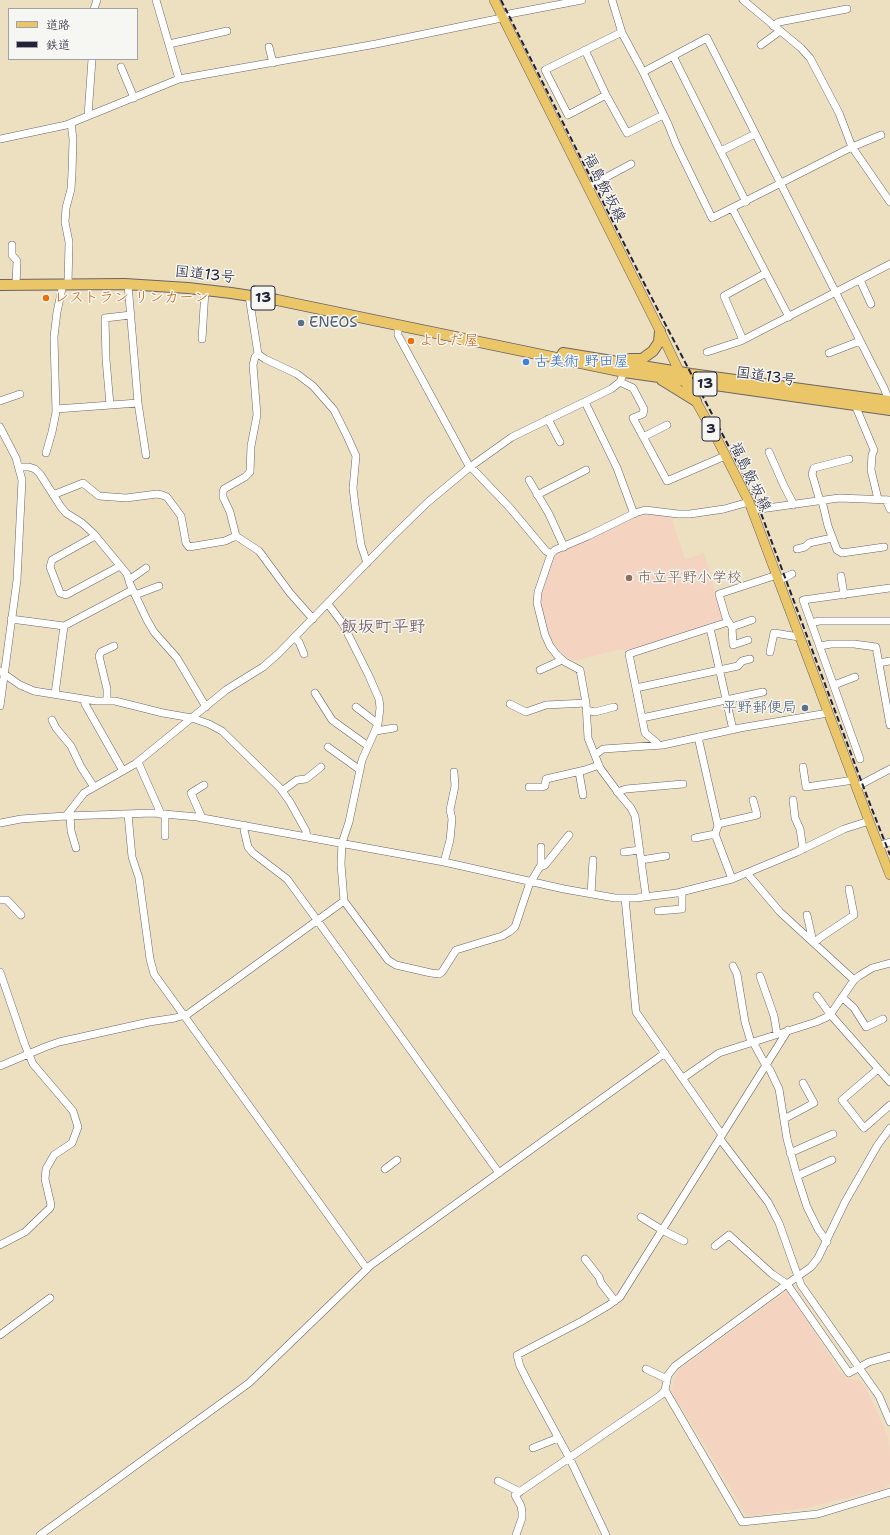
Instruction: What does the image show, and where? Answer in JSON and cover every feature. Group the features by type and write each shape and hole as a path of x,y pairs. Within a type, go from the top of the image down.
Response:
{"highway":[{"name":"国道13号","path":"0,285 128,284 205,290 250,296 521,350 622,377 656,376 855,404 890,404"},
{"path":"570,354 627,359 642,358 648,356 657,347 660,331"},
{"name":"国道13号","path":"521,350 570,354 890,404"},
{"path":"656,376 696,401"}],"main road":[{"name":"福島飯坂線","path":"494,0 684,381 751,506 868,821 890,875"}],"street":[{"path":"156,0 180,79"},
{"path":"0,139 71,123 180,79 376,44 497,19 508,14 543,4 582,0"},
{"path":"612,0 622,32 643,72 712,218 881,135"},
{"path":"743,0 804,52 813,63 839,113 852,148 890,202"},
{"path":"773,26 779,22 847,9"},
{"path":"169,44 227,31"},
{"path":"761,45 780,31"},
{"path":"606,95 568,115 545,70 622,32"},
{"path":"643,72 707,38 860,341 890,404"},
{"path":"269,47 273,63"},
{"path":"585,50 606,95 627,133 663,115"},
{"path":"673,56 746,202"},
{"path":"88,116 92,60"},
{"path":"121,67 134,98"},
{"path":"46,453 56,409 54,337 57,312 65,284 69,242 65,222 72,174 71,123"},
{"path":"721,151 755,134"},
{"path":"588,187 631,164"},
{"path":"732,208 789,317"},
{"path":"12,245 12,255 17,261 16,285"},
{"path":"708,352 743,340 890,264"},
{"path":"743,340 724,296 766,273"},
{"path":"860,280 872,304"},
{"path":"128,284 138,403 146,455"},
{"path":"202,339 205,290"},
{"path":"250,296 258,354 255,357 253,371 257,415 251,446 250,472 244,478 224,489 223,492 236,536 259,551 313,620"},
{"path":"110,405 104,318 131,316"},
{"path":"398,326 398,335 470,467 510,508 546,551 551,554"},
{"path":"829,353 860,341"},
{"path":"258,354 269,362 297,374 313,386 328,402 339,419 356,456 353,488 354,506 361,545 367,563"},
{"path":"76,848 70,831 68,816 84,793 138,762 226,690 263,667 313,620 428,502 470,467 512,437 611,388 622,377 633,388 644,409 643,414 634,418 667,481 725,456"},
{"path":"0,401 20,394"},
{"path":"585,402 617,468 634,514"},
{"path":"56,409 138,403"},
{"path":"855,404 874,450 872,455 871,470 878,499"},
{"path":"548,419 560,442"},
{"path":"643,436 666,425"},
{"path":"0,427 20,467 22,480 17,580 2,673 0,706"},
{"path":"769,452 794,505"},
{"path":"849,459 814,468 812,474 832,538 838,550 842,553 884,547"},
{"path":"20,467 34,468 40,474 66,513 82,523 127,574 134,593 154,632 177,658 206,707"},
{"path":"537,495 586,470"},
{"path":"529,480 564,547"},
{"path":"53,495 83,483 99,496 126,498 157,494 162,495 166,497 181,516 186,543 190,547 225,541 236,536"},
{"path":"646,897 635,816 631,808 617,792 599,766 588,738 586,706 580,670 562,660 550,646 545,635 537,603 538,592 551,554 555,550 645,510 690,514 751,506 794,505 839,498 888,500 890,510"},
{"path":"95,536 52,560 50,567 60,592 66,595 120,566"},
{"path":"797,549 832,538"},
{"path":"129,580 146,568"},
{"path":"748,640 733,644 730,624 720,604 719,594 792,574"},
{"path":"841,576 844,594"},
{"path":"11,620 64,626 134,593 159,586"},
{"path":"860,759 803,600 890,588"},
{"path":"328,604 343,624 376,693 380,708 377,727 362,760 349,822 342,844 341,864 344,901 388,960 396,965 438,974 442,972 456,950 502,936 515,927 531,881 540,867 545,864 569,836"},
{"path":"658,745 645,733 629,654 710,628 752,620"},
{"path":"811,623 819,621 890,621"},
{"path":"56,694 64,626"},
{"path":"710,628 733,730"},
{"path":"770,652 774,633 799,636"},
{"path":"295,638 299,642 304,654"},
{"path":"820,646 831,644 854,644 876,647 887,697 890,725"},
{"path":"107,701 107,689 99,656 101,652 114,646"},
{"path":"636,688 738,666 742,661 750,659"},
{"path":"540,670 562,660"},
{"path":"879,663 890,661"},
{"path":"2,673 20,685 34,691 96,701 115,701 163,713 192,718 209,724 222,731 266,773 282,791 290,802 306,831 307,837"},
{"path":"834,685 855,677"},
{"path":"642,718 762,692"},
{"path":"315,693 332,720 368,746"},
{"path":"84,699 85,704 123,771"},
{"path":"510,704 526,712 546,705 586,706 595,712 614,707"},
{"path":"356,707 377,727 394,728"},
{"path":"595,755 603,749 658,745 828,713"},
{"path":"52,720 56,728 72,746 80,767 94,786"},
{"path":"698,737 718,824 715,834 732,879"},
{"path":"328,747 360,770"},
{"path":"138,762 163,814 165,836"},
{"path":"529,787 542,788 545,786 546,779 599,766"},
{"path":"282,791 297,780 306,779 321,767"},
{"path":"803,767 806,787 855,783 890,769"},
{"path":"444,862 451,833 452,819 450,810 455,786 454,772"},
{"path":"579,772 583,795"},
{"path":"617,792 626,789 683,784"},
{"path":"202,818 191,793 204,785"},
{"path":"718,824 757,815 753,800"},
{"path":"793,800 803,849"},
{"path":"128,814 132,857 139,878 150,959 154,974 367,1269"},
{"path":"0,823 21,819 128,814 163,814 202,818 444,862 591,894 625,898 646,897 682,892 732,879 803,849 844,829 868,821"},
{"path":"244,825 246,842 253,853 287,879 499,1173"},
{"path":"695,838 715,834"},
{"path":"878,846 890,842"},
{"path":"540,867 541,847"},
{"path":"624,852 640,850"},
{"path":"641,860 666,856"},
{"path":"591,894 593,860"},
{"path":"747,873 780,912 854,980"},
{"path":"814,942 854,915 849,889"},
{"path":"658,911 682,909 682,892"},
{"path":"625,898 636,1012 683,1078 721,1137 768,1202 779,1223 801,1286 879,1396 890,1422"},
{"path":"0,900 7,900 22,915"},
{"path":"0,1066 59,1042 188,1014 344,901"},
{"path":"807,915 814,942"},
{"path":"683,1078 719,1053 816,1022 830,1014 854,980 867,970 890,963"},
{"path":"733,966 737,974 745,1022 752,1042 778,1089 790,1153 797,1176 808,1207 818,1229 827,1242"},
{"path":"0,972 28,1054 36,1067 73,1111 78,1127 72,1143 54,1155 46,1169 45,1179 51,1204 50,1208 25,1232 0,1245"},
{"path":"760,976 774,1016 777,1034"},
{"path":"817,996 830,1014 890,1082"},
{"path":"842,997 854,1008 866,1027 883,1019"},
{"path":"606,1535 570,1459 520,1366 517,1355 582,1321 616,1301 620,1297 788,1030"},
{"path":"40,1535 249,1383 367,1269 665,1053"},
{"path":"878,1069 842,1100 864,1128 890,1105"},
{"path":"784,1119 814,1103 803,1083"},
{"path":"516,1535 522,1518 521,1506 516,1495 661,1396 665,1390 670,1370 811,1267 827,1242 845,1202 877,1146 890,1128"},
{"path":"790,1153 833,1134"},
{"path":"385,1169 397,1160"},
{"path":"797,1176 832,1160"},
{"path":"641,1217 684,1241"},
{"path":"716,1246 729,1235 772,1274 787,1284 849,1373 869,1362 890,1356"},
{"path":"585,1259 599,1277 601,1283 616,1301"},
{"path":"0,1335 50,1298"},
{"path":"646,1369 667,1379"},
{"path":"665,1390 742,1522 818,1514 890,1492"},
{"path":"533,1448 558,1438"},
{"path":"498,1481 520,1492"}],"shaded area":[{"name":"市立平野小学校","path":"647,513 671,516 685,559 704,553 724,622 629,650 621,649 578,660 572,660 563,654 551,639 540,601 553,559 556,554 565,548"},
{"path":"788,1290 838,1369 847,1378 860,1381 867,1390 888,1437 890,1451 890,1483 886,1488 807,1508 748,1516 671,1392 677,1371"}],"railway":[{"path":"501,0 759,508 890,855"}],"place":[{"name":"レストラン リンカーン","path":"46,298"},
{"name":"ENEOS","path":"301,323"},
{"name":"よしだ屋","path":"411,341"},
{"name":"古美術 野田屋","path":"526,362"},
{"name":"市立平野小学校","path":"629,578"},
{"name":"平野郵便局","path":"805,708"}],"district":[{"name":"飯坂町平野","path":"383,628"}]}
